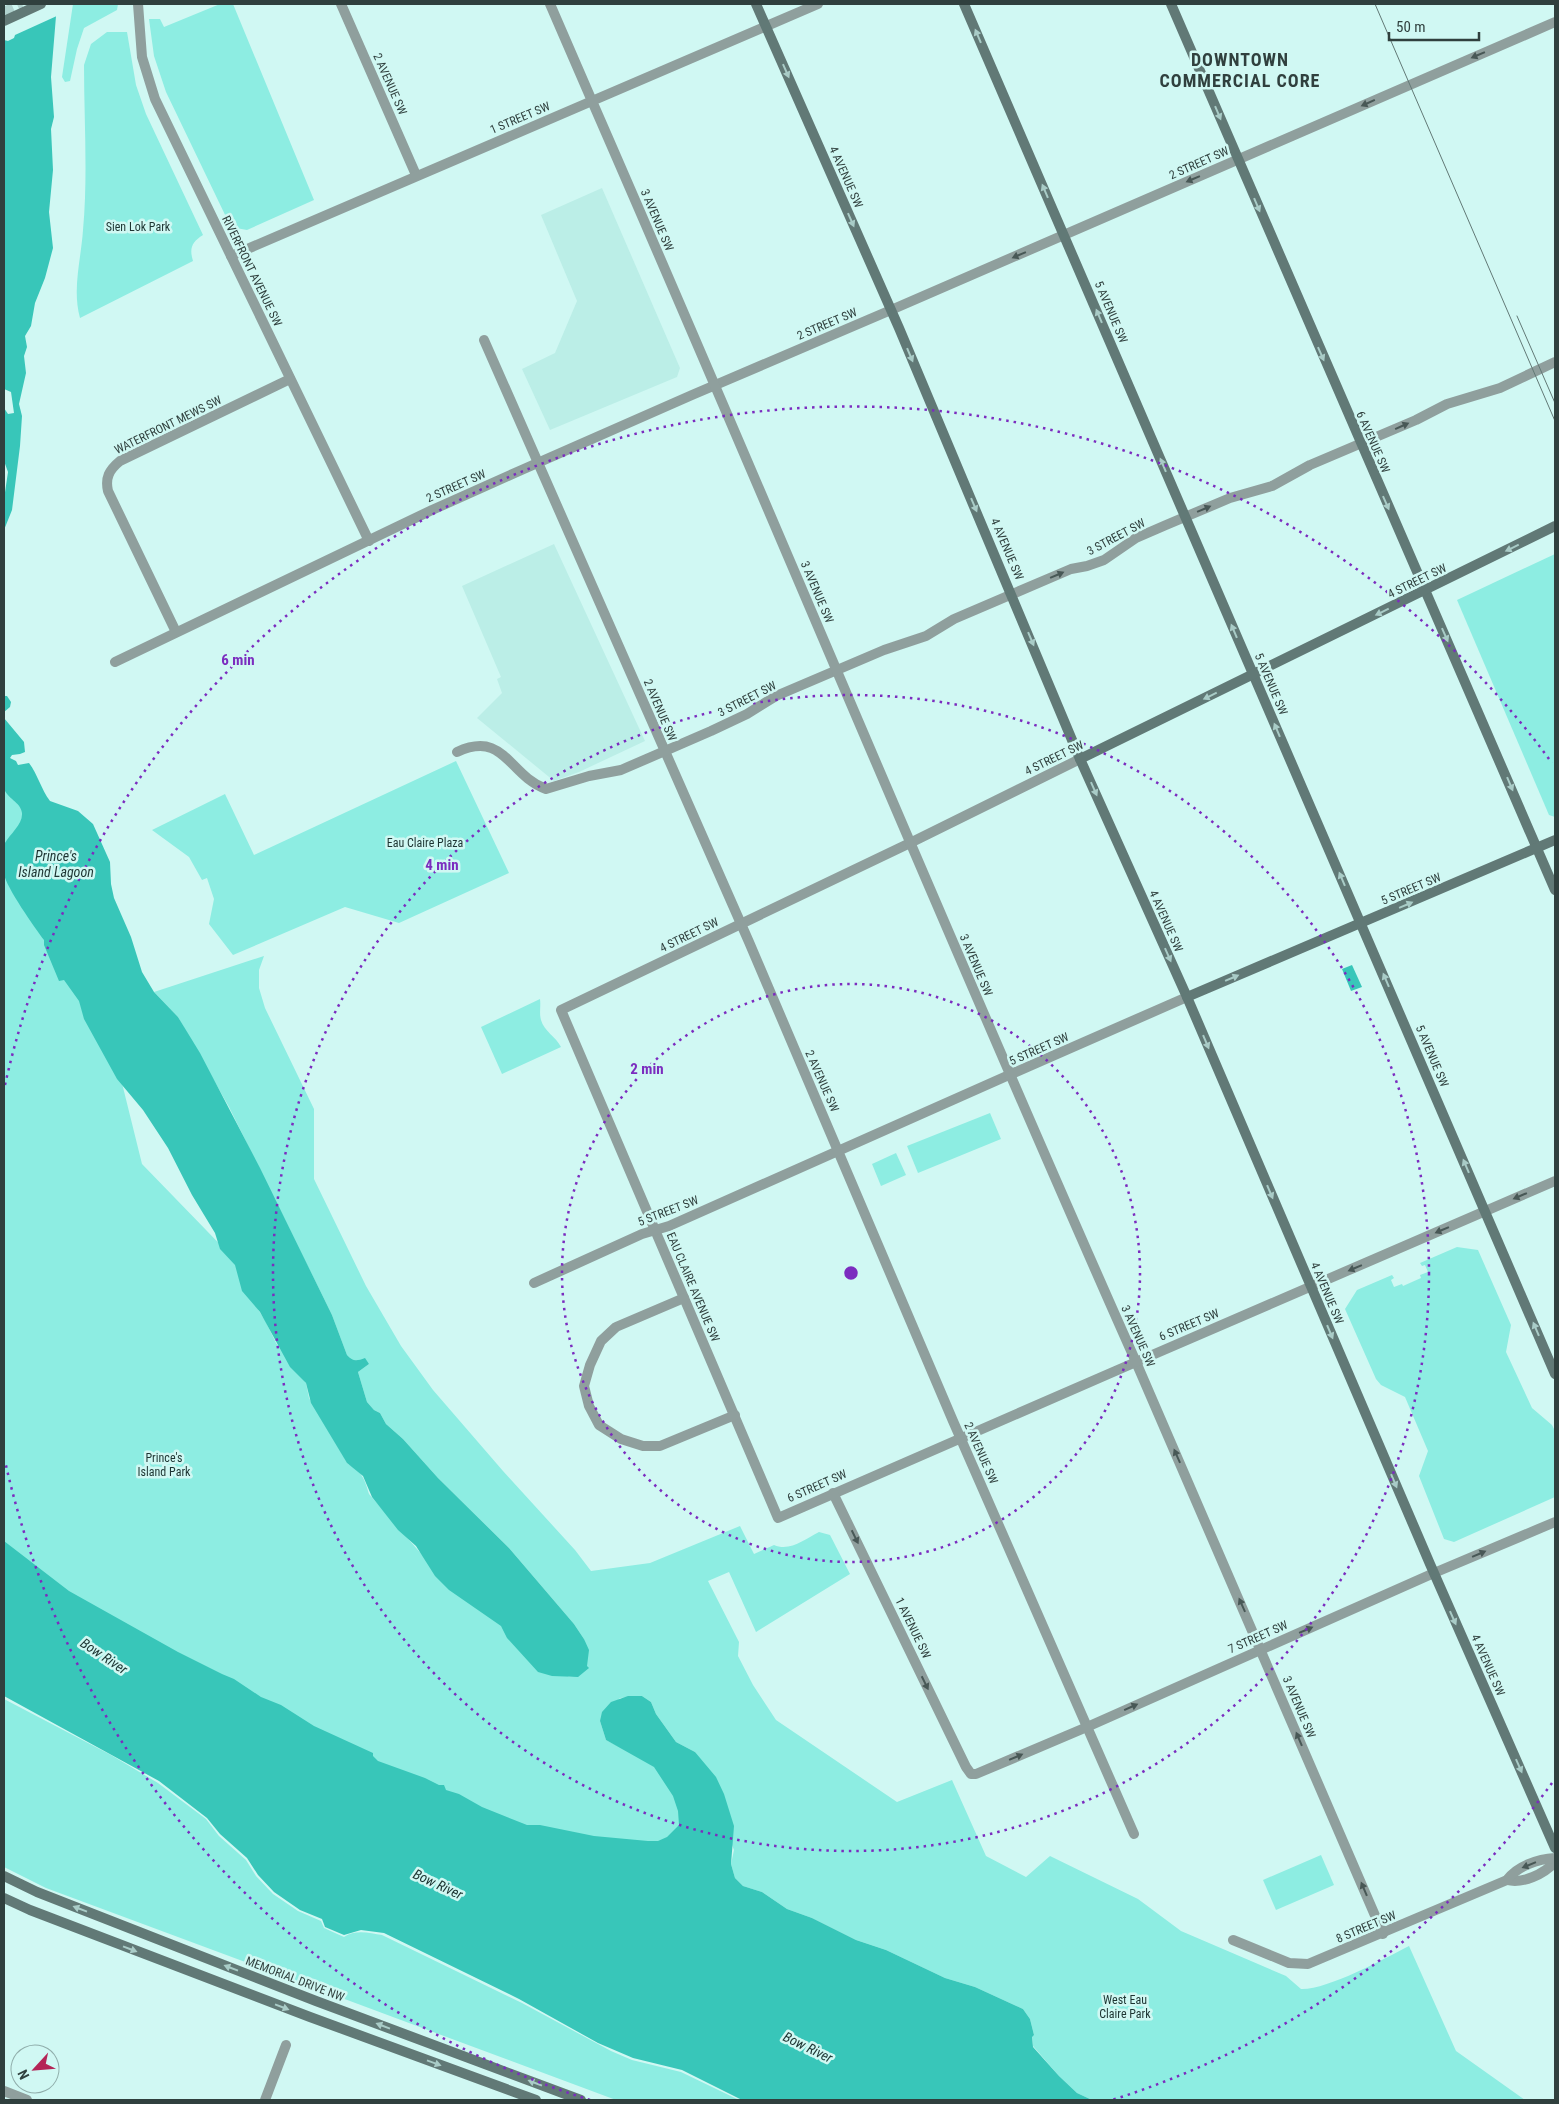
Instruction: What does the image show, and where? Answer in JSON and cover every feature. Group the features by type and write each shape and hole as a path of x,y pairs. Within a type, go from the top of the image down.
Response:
{"main road":[{"path":"4,21 41,4"},
{"name":"4 AVENUE SW","path":"756,4 891,310 1080,759 1187,997 1434,1573 1555,1848"},
{"name":"5 AVENUE SW","path":"964,4 1555,1374"},
{"name":"6 AVENUE SW","path":"1171,4 1555,890"},
{"name":"4 STREET SW","path":"1080,759 1555,526"},
{"name":"5 STREET SW","path":"1187,997 1555,840"},
{"name":"MEMORIAL DRIVE NW","path":"4,1876 37,1892 316,2001 581,2100"},
{"path":"4,1898 30,1910 300,2014 536,2100"}],"street":[{"name":"RIVERFRONT AVENUE SW","path":"138,4 142,57 155,100 369,540"},
{"name":"2 AVENUE SW","path":"341,4 416,175"},
{"name":"3 AVENUE SW","path":"550,4 1009,1075 1136,1362 1383,1934"},
{"name":"1 STREET SW","path":"231,256 818,4"},
{"name":"2 STREET SW","path":"115,662 369,540 538,463 1555,22"},
{"name":"2 AVENUE SW","path":"484,340 741,924 960,1437 1134,1834"},
{"name":"3 STREET SW","path":"457,752 475,745 493,748 504,755 533,782 546,789 589,776 621,770 720,726 776,696 837,672 884,650 926,636 954,619 1071,569 1104,560 1136,538 1230,498 1272,486 1310,465 1361,444 1447,404 1500,388 1555,362"},
{"name":"WATERFRONT MEWS SW","path":"176,632 108,491 108,474 120,461 290,379"},
{"name":"4 STREET SW","path":"561,1010 1080,759"},
{"name":"5 STREET SW","path":"534,1283 642,1234 669,1226 1187,997"},
{"name":"EAU CLAIRE AVENUE SW","path":"561,1010 778,1518"},
{"name":"6 STREET SW","path":"778,1518 960,1437 1555,1181"},
{"path":"684,1298 616,1327 601,1341 590,1365 584,1386 589,1406 599,1425 621,1439 643,1446 660,1446 735,1415"},
{"name":"1 AVENUE SW","path":"833,1493 966,1768 971,1774"},
{"name":"7 STREET SW","path":"971,1774 976,1774 1087,1727 1434,1573 1555,1522"},
{"name":"8 STREET SW","path":"1233,1940 1289,1963 1308,1964 1383,1934 1507,1880 1513,1871 1543,1859 1555,1858"},
{"name":"8 STREET SW","path":"1507,1880 1517,1882 1548,1870 1555,1862"},
{"path":"265,2100 286,2045"},
{"path":"4,2091 27,2100"}],"shaded area":[{"path":"602,188 680,368 677,377 550,430 522,369 555,353 577,301 541,215"},
{"path":"554,544 645,741 579,772 554,781 477,718 502,693 497,679 501,677 462,586"}],"green space":[{"path":"73,4 118,4 117,10 84,28 70,81 65,82 62,77"},
{"path":"220,4 233,4 314,200 247,230 236,228 228,221 166,92 154,56 149,19 160,19 164,27"},
{"name":"Sien Lok Park","path":"107,32 127,32 136,85 146,114 203,235 192,246 193,261 80,318 77,285 85,189 84,65 91,44"},
{"path":"1555,554 1555,817 1549,815 1457,600"},
{"name":"Eau Claire Plaza","path":"456,761 509,873 399,923 345,907 233,955 209,924 214,899 207,878 202,880 189,857 152,830 225,794 254,855"},
{"path":"4,762 118,1067 142,1164 239,1264 245,1290 265,1320 276,1343 306,1383 309,1398 348,1464 360,1473 369,1494 444,1580 569,1677 576,1676 587,1666 584,1639 574,1624 509,1548 438,1478 403,1439 386,1424 380,1413 374,1410 367,1402 358,1372 369,1364 350,1359 347,1355 332,1315 229,1107 178,1017 154,992 264,956 259,970 259,988 265,1008 314,1109 314,1179 366,1286 401,1346 433,1390 575,1550 591,1571 650,1563 740,1526 754,1554 774,1545 780,1547 792,1546 819,1532 830,1535 850,1574 756,1632 729,1572 708,1581 739,1642 738,1656 753,1685 776,1720 897,1802 952,1780 986,1856 1026,1877 1050,1856 1138,1899 1181,1931 1286,1976 1301,1989 1325,1985 1371,1966 1409,1946 1456,2051 1525,2100 1092,2100 1077,2093 1059,2076 1033,2046 1032,2036 1034,2035 1030,2019 1023,2009 975,1987 945,1978 886,1950 856,1940 812,1918 787,1909 762,1892 743,1886 735,1878 731,1864 734,1850 695,1752 676,1742 656,1714 651,1702 642,1696 620,1698 600,1721 606,1740 659,1767 674,1789 683,1820 673,1838 655,1845 525,1828 377,1765 75,1599 4,1547"},
{"path":"540,999 541,1020 547,1031 561,1047 502,1074 481,1027"},
{"path":"990,1113 1001,1139 918,1173 907,1146"},
{"path":"896,1153 906,1175 881,1186 872,1164"},
{"path":"1457,1247 1478,1250 1511,1325 1506,1352 1532,1408 1552,1425 1555,1431 1555,1497 1454,1542 1444,1539 1419,1476 1428,1451 1405,1397 1381,1385 1376,1379 1345,1309 1357,1290 1392,1275 1394,1278 1391,1280 1394,1287 1402,1284 1403,1286 1421,1278 1420,1275 1428,1272 1425,1265 1422,1266 1420,1263"},
{"path":"4,1699 111,1755 158,1783 206,1819 219,1836 246,1860 256,1876 273,1894 298,1911 321,1921 324,1928 344,1937 358,1932 382,1935 522,2003 611,2051 632,2060 681,2072 739,2100 616,2100 46,1888 4,1867"},
{"path":"1321,1855 1334,1885 1276,1910 1263,1880"}],"water":[{"path":"4,4 57,4 51,77 54,117 51,129 53,170 49,212 53,248 45,278 35,303 31,326 25,336 27,347 24,356 26,373 19,404 22,416 20,446 12,510 4,530 4,499 8,472 4,461 4,408 8,414 14,413 11,392 4,389"},
{"path":"4,696 7,696 11,702 10,707 4,712"},
{"name":"Prince's Island Lagoon","path":"4,718 24,742 25,752 12,755 10,758 16,761 18,765 29,763 50,801 78,811 93,824 110,862 114,898 131,937 142,972 154,992 178,1017 200,1053 260,1168 332,1315 347,1355 355,1360 365,1358 369,1364 358,1372 367,1402 374,1410 380,1413 386,1424 403,1439 438,1478 509,1548 574,1624 589,1650 587,1666 589,1668 578,1677 552,1676 538,1672 507,1638 501,1626 449,1590 435,1576 416,1546 398,1530 372,1497 363,1476 347,1463 311,1403 306,1383 290,1367 260,1312 242,1291 235,1265 220,1249 215,1233 192,1195 168,1148 143,1110 117,1079 84,1019 79,1001 64,980 59,981 44,945 44,940 21,907 6,880 3,871 4,846 18,825 22,813 19,806 4,788"},
{"path":"1352,965 1362,987 1351,991 1342,969"},
{"name":"Bow River","path":"4,1541 69,1591 178,1652 234,1679 261,1697 281,1705 314,1726 373,1753 373,1756 378,1761 439,1785 444,1785 446,1790 527,1825 540,1825 594,1836 658,1841 667,1837 679,1825 678,1811 673,1796 654,1767 606,1740 600,1721 602,1712 611,1702 628,1696 642,1696 651,1702 656,1714 676,1742 695,1752 716,1777 724,1794 734,1826 731,1864 735,1878 743,1886 762,1892 787,1909 812,1918 856,1940 886,1950 945,1978 975,1987 1023,2009 1030,2019 1034,2035 1032,2037 1033,2047 1077,2093 1092,2100 742,2100 682,2070 633,2058 598,2043 519,1999 384,1933 361,1930 344,1935 325,1927 322,1919 300,1910 274,1892 258,1875 247,1858 220,1834 207,1818 159,1781 4,1696"}],"pier":[{"path":"4,4 60,4 59,15 15,35 14,38 8,41 4,40"}],"tunnel":[{"path":"4,12 22,4"}],"tram line":[{"path":"1375,4 1555,421"},
{"path":"1517,316 1555,403"}],"district":[{"name":"DOWNTOWN COMMERCIAL CORE","path":"1240,70"}],"park label":[{"name":"Prince's Island Park","path":"164,1465"},
{"name":"West Eau Claire Park","path":"1125,2007"}]}
